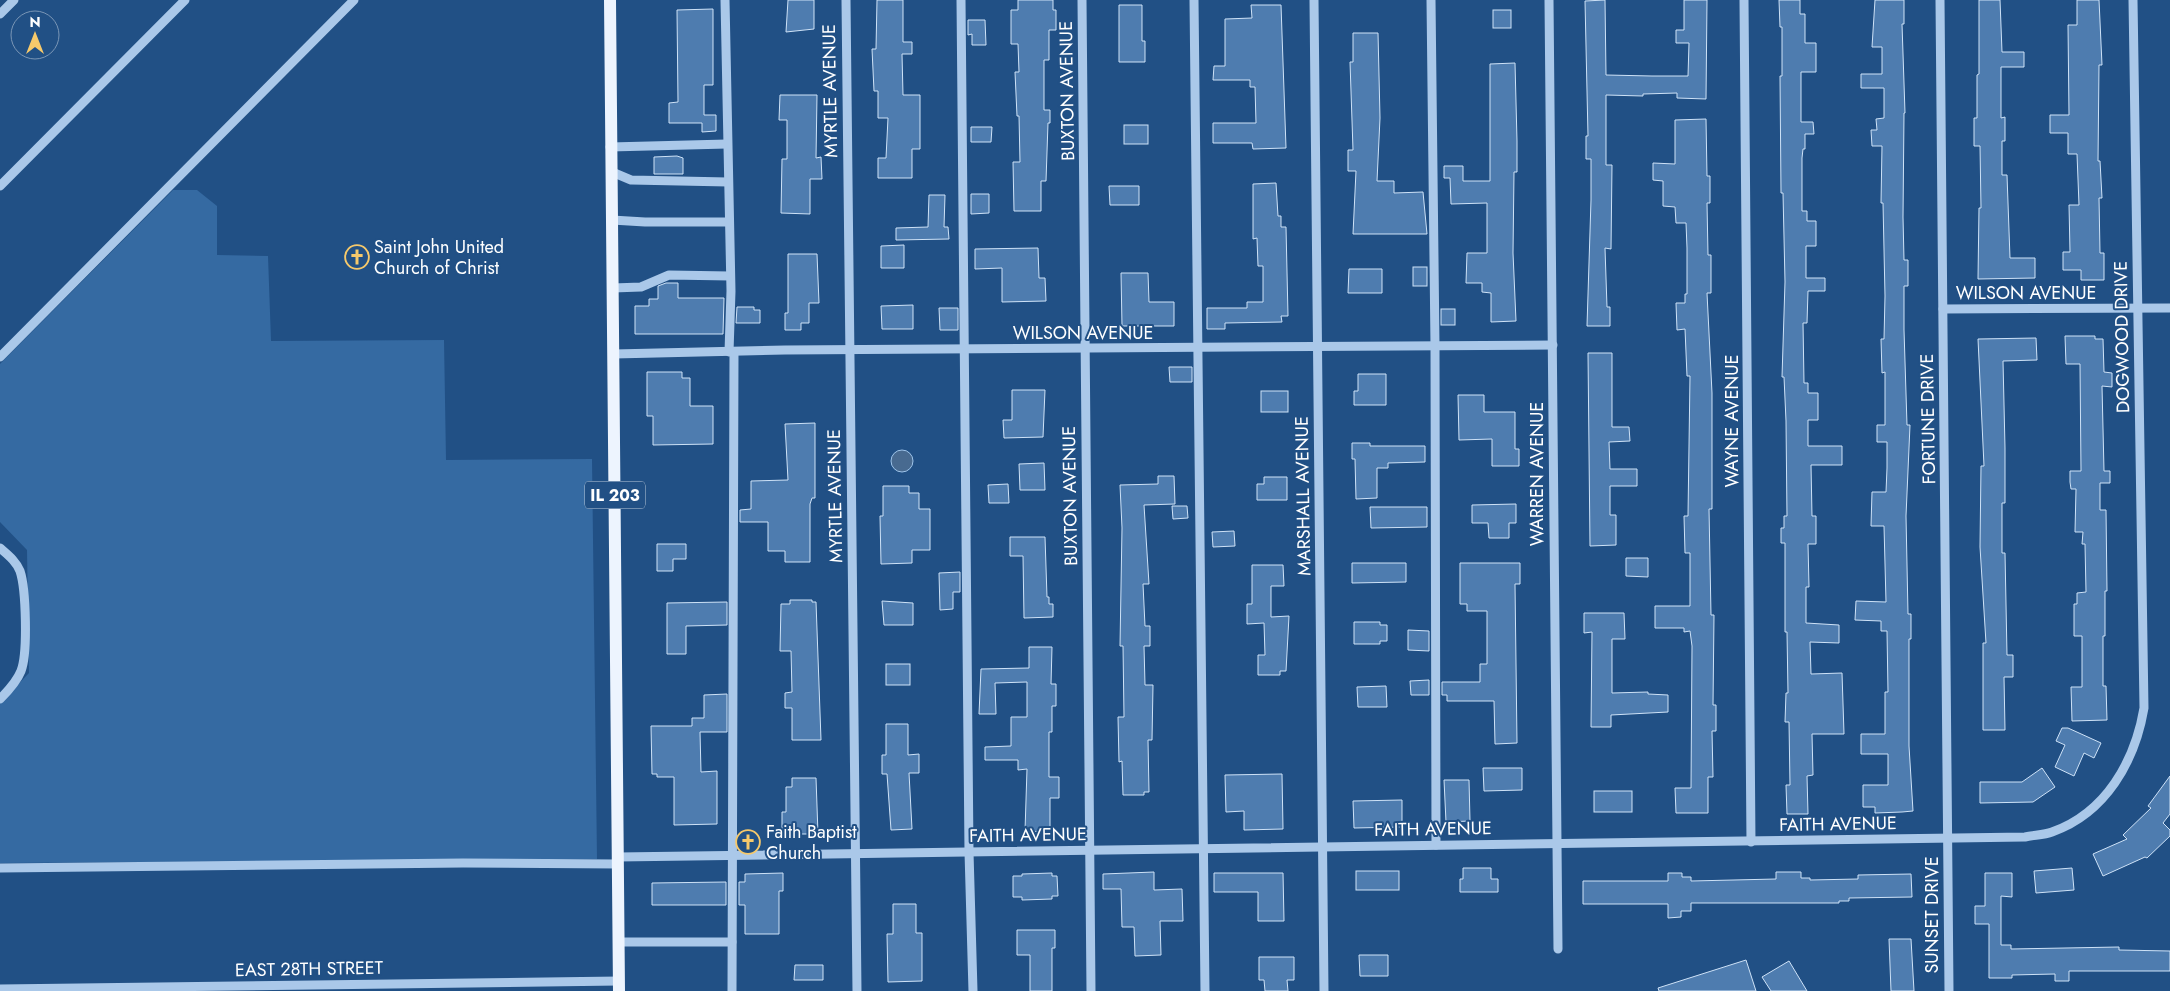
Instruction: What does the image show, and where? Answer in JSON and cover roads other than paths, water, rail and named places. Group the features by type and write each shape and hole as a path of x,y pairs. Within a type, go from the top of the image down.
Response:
{"main road":[{"name":"IL 203","path":"610,0 619,986"}],"street":[{"path":"0,14 14,0"},
{"path":"0,186 185,0"},
{"path":"0,356 354,0"},
{"path":"725,0 732,352 732,991"},
{"name":"MYRTLE AVENUE","path":"846,0 856,991"},
{"path":"961,0 973,991"},
{"name":"BUXTON AVENUE","path":"1082,0 1091,991"},
{"path":"1194,0 1205,849 1205,991"},
{"name":"MARSHALL AVENUE","path":"1314,0 1324,991"},
{"path":"1431,0 1435,346 1436,846"},
{"name":"WARREN AVENUE","path":"1549,0 1558,949"},
{"name":"WAYNE AVENUE","path":"1744,0 1751,842"},
{"name":"FORTUNE DRIVE","path":"1940,0 1948,838"},
{"name":"DOGWOOD DRIVE","path":"2133,0 2143,674"},
{"path":"610,147 727,144"},
{"path":"612,172 631,180 728,182"},
{"path":"612,220 729,222"},
{"path":"613,288 641,287 669,275 730,276"},
{"name":"WILSON AVENUE","path":"1943,309 2170,308"},
{"name":"WILSON AVENUE","path":"614,354 849,350 1553,345"},
{"path":"0,548 13,560 20,571 25,652 21,672 0,698"},
{"name":"FAITH AVENUE","path":"0,868 618,861 732,855 1751,842 2025,836 2052,832 2090,810 2108,793 2131,757 2140,733 2144,708 2143,674"},
{"name":"SUNSET DRIVE","path":"1948,838 1949,991"},
{"path":"619,942 732,942"},
{"name":"EAST 28TH STREET","path":"0,989 619,986"}],"place":[{"name":"Saint John United Church of Christ","path":"357,257"},
{"name":"Faith Baptist Church","path":"748,842"}]}
